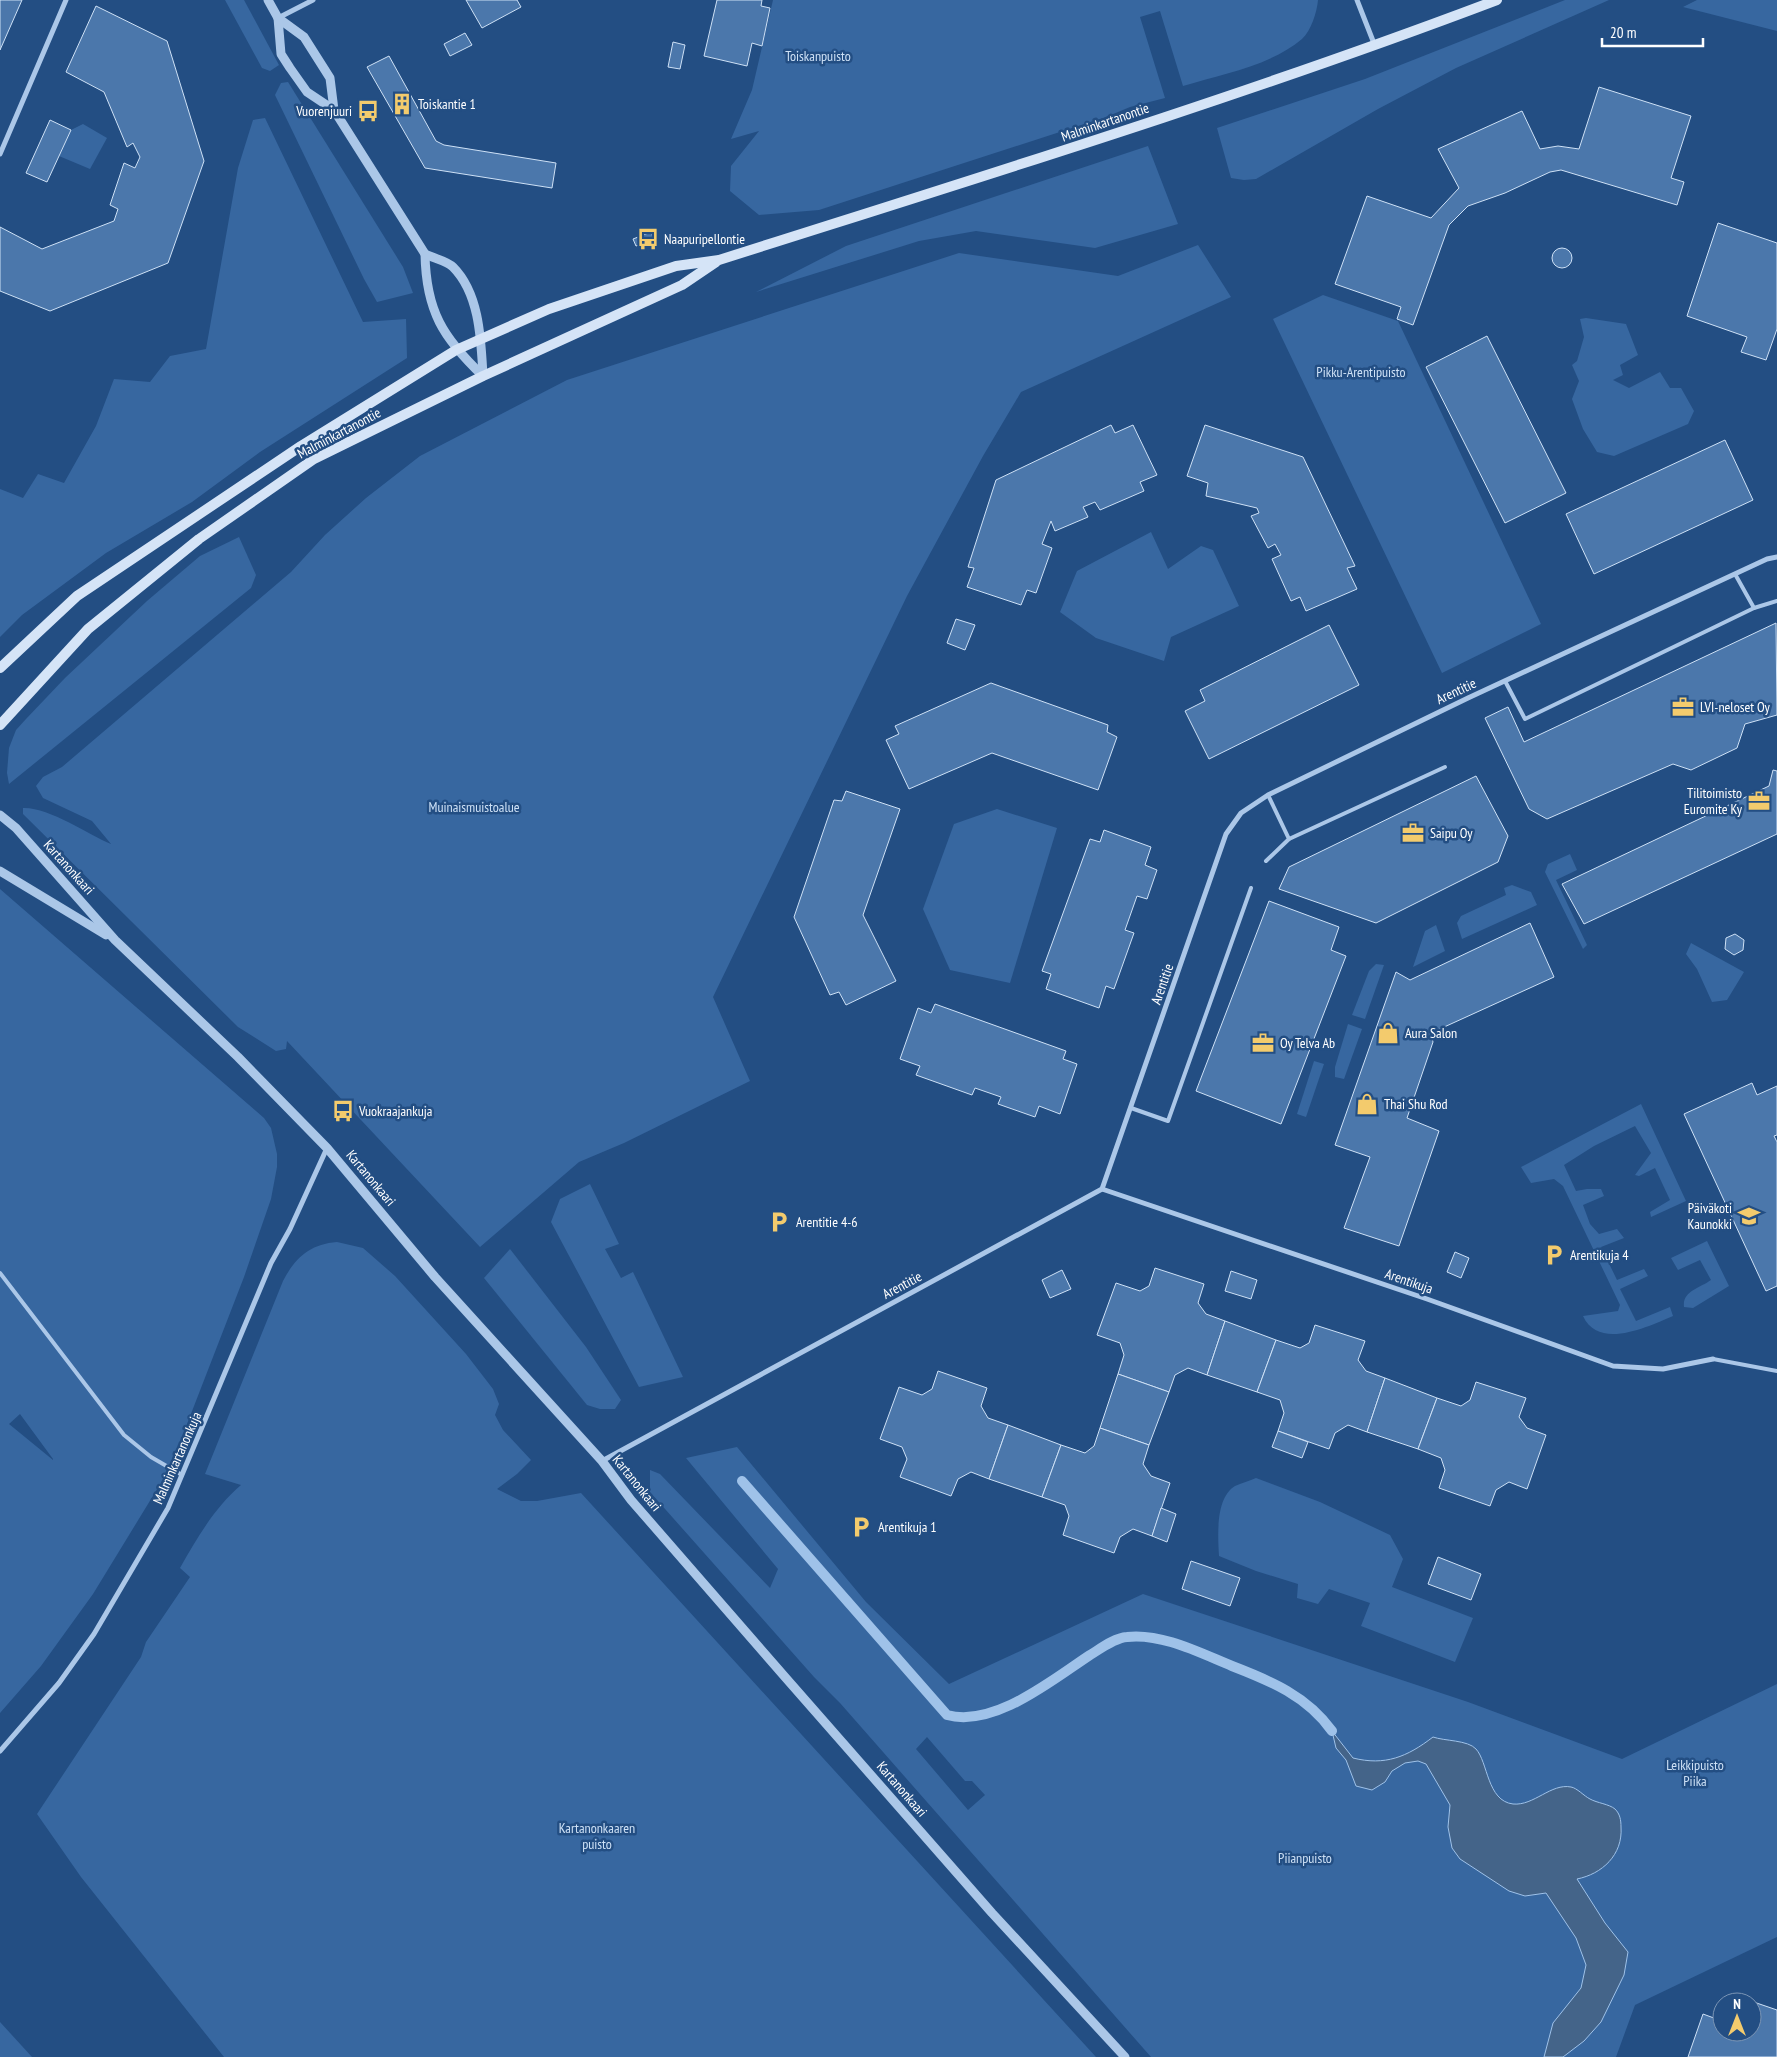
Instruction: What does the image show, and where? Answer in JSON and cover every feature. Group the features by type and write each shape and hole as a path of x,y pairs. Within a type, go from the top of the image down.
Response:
{"main road":[{"name":"Malminkartanontie","path":"0,668 77,596 300,446 456,350 481,338 549,309 676,266 719,260 1048,156 1375,46 1497,0"},
{"name":"Malminkartanontie","path":"0,725 88,629 199,538 314,459 483,376 682,285 719,260"}],"street":[{"path":"0,154 66,0"},
{"path":"268,0 278,18 281,54 307,92 334,110 425,254 425,282 442,329 456,350 483,376"},
{"path":"278,18 313,0"},
{"path":"1357,0 1375,46"},
{"path":"278,18 304,37 330,78 334,110"},
{"path":"425,254 452,266 470,293 481,338 483,376"},
{"name":"Arentitie","path":"602,1461 1102,1189 1226,834 1241,813 1268,795 1505,681 1767,559 1777,557"},
{"name":"Kartanonkaari","path":"0,815 16,828 115,940 238,1057 327,1148 435,1277 602,1461 631,1500 953,1869 1125,2057"},
{"name":"Kartanonkaari","path":"0,871 115,940"},
{"name":"Malminkartanonkuja","path":"0,1751 60,1683 94,1634 168,1508 271,1263 290,1229 327,1148"},
{"name":"Arentikuja","path":"1102,1189 1427,1299 1613,1366 1663,1369 1712,1359"}],"lane":[{"path":"1736,574 1754,608"},
{"path":"1505,681 1525,719 1754,608 1777,601"},
{"path":"1266,860 1289,838 1445,767"},
{"path":"1268,795 1289,838"},
{"path":"1130,1108 1168,1121 1251,888"},
{"path":"0,1273 124,1435 151,1457 182,1475"},
{"path":"1712,1359 1777,1371"}],"green space":[{"path":"225,0 244,0 279,65 270,71 262,68"},
{"name":"Toiskanpuisto","path":"773,0 1318,0 1315,16 1308,31 1302,39 1289,48 1261,63 1183,86 1160,11 1140,17 1165,98 1130,107 1106,117 819,210 759,215 730,191 731,166 759,131 731,139 752,90"},
{"path":"1565,0 1609,0 1456,68 1378,109 1256,179 1231,178 1217,128 1365,79"},
{"path":"1697,0 1777,0 1777,31 1683,7"},
{"path":"288,82 403,267 413,293 377,302 275,95 281,83"},
{"path":"265,118 363,322 406,319 407,358 260,452 192,502 106,553 22,615 0,637 0,489 23,498 38,474 64,483 96,426 114,379 150,382 170,356 206,349 238,168 253,120"},
{"path":"83,124 107,138 90,169 59,156 71,130"},
{"path":"1148,146 1178,224 1095,248 976,231 919,241 756,292 846,246"},
{"name":"Muinaismuistoalue","path":"1198,245 1231,297 1021,392 983,456 907,596 713,997 750,1081 624,1143 579,1162 480,1247 287,1041 286,1049 276,1051 238,1027 23,814 23,808 56,816 111,844 92,821 43,798 36,786 43,777 62,767 291,572 325,535 366,498 420,456 567,380 959,253 1118,276"},
{"name":"Pikku-Arentipuisto","path":"1323,295 1398,321 1541,624 1442,673 1273,319"},
{"path":"1586,318 1626,324 1638,355 1620,365 1623,375 1613,380 1629,388 1660,372 1670,388 1681,388 1694,411 1688,424 1614,456 1597,452 1583,429 1572,399 1579,381 1572,365 1577,361 1584,337 1580,319"},
{"path":"1151,532 1168,569 1201,546 1213,550 1239,606 1171,637 1164,661 1096,638 1060,612 1077,571"},
{"path":"239,537 256,575 251,588 9,784 7,773 9,748 16,730 26,719 65,678 147,601 200,556"},
{"path":"997,809 1057,828 1010,983 950,970 923,909 954,824"},
{"path":"1570,854 1577,870 1556,880 1587,945 1583,949 1545,872 1548,864"},
{"path":"1512,885 1531,892 1537,905 1462,939 1457,923 1461,916 1506,895 1504,888"},
{"path":"0,889 264,1118 271,1128 277,1154 277,1167 271,1199 244,1277 170,1468 93,1594 41,1666 0,1713","holes":["20,1414 53,1460 9,1424"]},
{"path":"1436,925 1445,951 1413,967 1425,931"},
{"path":"1691,943 1744,972 1727,1000 1712,1002 1697,969 1686,954"},
{"path":"1376,964 1384,965 1365,1019 1352,1015 1369,971"},
{"path":"1348,1024 1362,1029 1344,1079 1335,1077 1335,1067"},
{"path":"1314,1061 1324,1064 1306,1117 1297,1114"},
{"path":"1641,1104 1686,1201 1651,1217 1650,1212 1670,1200 1655,1168 1639,1176 1635,1175 1651,1153 1635,1126 1594,1146 1564,1165 1576,1191 1601,1189 1604,1196 1583,1205 1590,1224 1599,1234 1617,1229 1624,1238 1601,1247 1617,1280 1644,1269 1648,1276 1620,1289 1636,1321 1670,1307 1673,1316 1638,1330 1612,1334 1600,1332 1590,1326 1583,1316 1618,1311 1620,1305 1563,1186 1554,1179 1531,1183 1521,1167"},
{"path":"590,1184 619,1244 605,1249 621,1278 633,1272 683,1377 639,1387 551,1222 560,1199"},
{"path":"1707,1241 1729,1286 1693,1308 1684,1307 1686,1297 1693,1290 1711,1280 1700,1260 1678,1270 1671,1258"},
{"name":"Kartanonkaaren puisto","path":"337,1242 363,1248 395,1276 466,1354 493,1389 499,1404 495,1415 503,1430 531,1460 517,1474 497,1489 521,1501 537,1501 581,1493 1096,2057 224,2057 81,1877 37,1814 141,1657 146,1642 190,1577 180,1568 200,1534 223,1503 241,1485 205,1474 283,1281 293,1265 304,1254 327,1243"},
{"path":"510,1249 586,1347 621,1400 615,1409 600,1409 587,1405 484,1278"},
{"name":"Piianpuisto","path":"737,1447 866,1602 949,1684 1143,1594 1468,1702 1622,1759 1777,1684 1777,1937 1635,2005 1616,2057 1151,2057 840,1703 814,1677 650,1492 650,1470 660,1474 770,1588 778,1569 686,1458","holes":["927,1737 965,1781 972,1781 985,1795 968,1810 916,1749"]},
{"path":"1256,1478 1320,1502 1390,1535 1403,1559 1392,1587 1473,1618 1455,1662 1361,1626 1370,1603 1329,1589 1318,1604 1297,1598 1298,1584 1256,1571 1219,1556 1219,1518 1224,1499 1235,1486"},
{"path":"0,2022 32,2057 0,2057"}],"shaded area":[{"path":"1332,1731 1353,1758 1375,1761 1405,1755 1433,1737 1462,1742 1476,1749 1493,1789 1504,1801 1521,1804 1556,1788 1571,1787 1590,1799 1610,1806 1617,1811 1620,1820 1621,1837 1615,1854 1609,1862 1595,1873 1577,1879 1605,1923 1628,1952 1624,1975 1601,2022 1584,2041 1563,2057 1544,2057 1553,2023 1581,1988 1586,1965 1576,1938 1546,1893 1525,1896 1509,1891 1460,1859 1452,1848 1448,1827 1450,1805 1426,1764 1418,1761 1405,1763 1392,1771 1385,1782 1372,1790 1356,1786 1346,1760 1336,1748"}],"building":[{"path":"0,0 22,0 0,50"},
{"path":"466,0 517,0 521,7 482,28"},
{"path":"717,0 762,0 761,6 770,8 762,46 752,43 747,66 704,56"},
{"path":"96,6 167,41 204,161 168,263 50,311 0,291 0,227 42,249 114,221 118,209 110,205 124,163 135,168 140,157 133,143 127,147 104,92 66,72"},
{"path":"465,33 472,45 450,56 444,44"},
{"path":"673,42 685,45 680,69 668,67"},
{"name":"Toiskantie 1","path":"389,56 436,141 444,145 556,163 552,188 425,168 367,67"},
{"path":"1599,87 1691,116 1671,178 1684,182 1677,205 1561,170 1550,172 1505,193 1468,206 1449,225 1413,325 1397,319 1401,307 1335,284 1367,196 1431,218 1459,188 1438,149 1522,111 1540,149 1558,146 1579,149"},
{"path":"50,120 71,130 47,182 26,173"},
{"path":"1718,223 1777,243 1777,329 1766,360 1741,352 1747,337 1687,316"},
{"path":"651,232 654,240 636,246 633,239"},
{"path":"1562,248 1569,251 1572,258 1569,265 1562,268 1555,265 1552,258 1555,251"},
{"path":"1487,336 1566,493 1505,523 1426,367"},
{"path":"1111,425 1115,433 1133,425 1157,475 1140,482 1144,491 1100,510 1095,502 1083,507 1088,517 1055,531 1051,521 1042,544 1052,548 1036,593 1027,590 1021,605 967,587 974,568 968,567 996,480"},
{"path":"1205,425 1303,457 1355,566 1347,568 1357,589 1306,611 1300,597 1291,601 1272,559 1281,555 1275,544 1268,548 1251,516 1259,513 1257,508 1206,496 1208,483 1187,476"},
{"path":"1725,440 1753,500 1594,574 1566,514"},
{"path":"956,619 975,625 965,650 947,643"},
{"path":"1776,623 1777,715 1745,724 1737,748 1691,770 1673,764 1547,819 1529,809 1485,718 1508,707 1524,742"},
{"path":"1329,625 1359,685 1209,759 1185,711 1205,701 1200,690"},
{"path":"991,683 1108,725 1107,732 1117,737 1098,790 992,753 909,789 886,740 899,734 895,726"},
{"path":"1773,770 1777,771 1777,834 1584,924 1562,884 1769,786"},
{"path":"1476,776 1508,836 1498,862 1376,923 1279,889 1289,867"},
{"path":"846,791 900,809 863,915 896,981 846,1005 839,992 830,995 794,917 834,800 842,801"},
{"path":"1104,830 1151,847 1145,865 1157,870 1147,899 1137,896 1125,930 1134,933 1114,989 1106,986 1099,1008 1046,989 1051,974 1042,971 1090,839 1100,842"},
{"path":"1269,901 1339,927 1331,950 1346,956 1281,1124 1196,1091"},
{"path":"1530,923 1554,977 1431,1033 1433,1042 1407,1118 1439,1131 1399,1246 1344,1228 1370,1157 1335,1145 1396,972 1410,980"},
{"path":"1735,934 1744,940 1743,950 1734,955 1725,949 1726,938"},
{"path":"935,1004 1066,1051 1063,1059 1077,1064 1060,1114 1039,1106 1035,1117 998,1104 1001,1097 975,1088 972,1095 916,1075 920,1066 900,1059 918,1008 931,1013"},
{"name":"Päiväkoti Kaunokki","path":"1752,1083 1757,1095 1777,1086 1777,1135 1774,1136 1777,1142 1777,1286 1766,1291 1684,1114"},
{"path":"1455,1252 1469,1258 1461,1278 1447,1272"},
{"path":"1155,1268 1204,1284 1198,1303 1206,1314 1225,1321 1207,1375 1188,1368 1175,1375 1169,1392 1118,1374 1124,1355 1120,1343 1097,1335 1116,1283 1140,1291 1149,1286"},
{"path":"1062,1270 1071,1289 1050,1298 1042,1280"},
{"path":"1231,1271 1257,1280 1251,1299 1225,1291"},
{"path":"1225,1321 1276,1340 1257,1392 1207,1375"},
{"path":"1315,1325 1365,1341 1358,1360 1366,1371 1385,1378 1367,1432 1348,1425 1335,1433 1329,1449 1278,1431 1284,1413 1280,1400 1257,1392 1276,1340 1300,1348 1309,1343"},
{"path":"938,1371 987,1388 981,1406 988,1418 1008,1425 989,1479 971,1472 958,1479 951,1496 900,1477 907,1459 902,1447 880,1439 899,1387 922,1395 932,1389"},
{"path":"1118,1374 1169,1392 1149,1445 1100,1428"},
{"path":"1385,1378 1437,1398 1418,1449 1367,1432"},
{"path":"1476,1382 1526,1398 1519,1417 1527,1428 1546,1435 1527,1489 1509,1482 1496,1490 1490,1506 1439,1488 1445,1470 1441,1458 1418,1449 1437,1398 1461,1406 1470,1400"},
{"path":"1008,1425 1061,1445 1042,1497 989,1479"},
{"path":"1100,1428 1149,1445 1143,1464 1151,1476 1170,1483 1152,1536 1133,1529 1120,1537 1114,1553 1063,1535 1069,1516 1065,1505 1042,1497 1061,1445 1085,1453 1094,1446"},
{"path":"1278,1431 1308,1442 1302,1458 1272,1447"},
{"path":"1161,1508 1176,1514 1167,1542 1152,1536"},
{"path":"1438,1557 1481,1574 1471,1600 1428,1584"},
{"path":"1191,1561 1240,1578 1230,1606 1182,1589"},
{"path":"1762,2005 1777,2010 1777,2057 1688,2057 1703,2014 1712,2017 1712,2042 1762,2042"}],"waterway":[{"path":"742,1481 947,1715 965,1717 984,1715 1003,1708 1022,1699 1112,1642 1127,1637 1140,1637 1154,1638 1181,1645 1274,1684 1300,1699 1332,1731"}],"place":[{"name":"Toiskantie 1","path":"402,104"},
{"name":"Vuorenjuuri","path":"368,111"},
{"name":"Naapuripellontie","path":"648,239"},
{"name":"LVI-neloset Oy","path":"1683,707"},
{"name":"Tilitoimisto Euromite Ky","path":"1759,801"},
{"name":"Saipu Oy","path":"1413,833"},
{"name":"Aura Salon","path":"1388,1033"},
{"name":"Oy Telva Ab","path":"1263,1043"},
{"name":"Thai Shu Rod","path":"1367,1104"},
{"name":"Vuokraajankuja","path":"343,1111"},
{"name":"Päiväkoti Kaunokki","path":"1749,1216"},
{"name":"Arentitie 4-6","path":"779,1222"},
{"name":"Arentikuja 4","path":"1554,1255"},
{"name":"Arentikuja 1","path":"861,1527"}],"park label":[{"name":"Leikkipuisto Piika","path":"1695,1774"}]}
